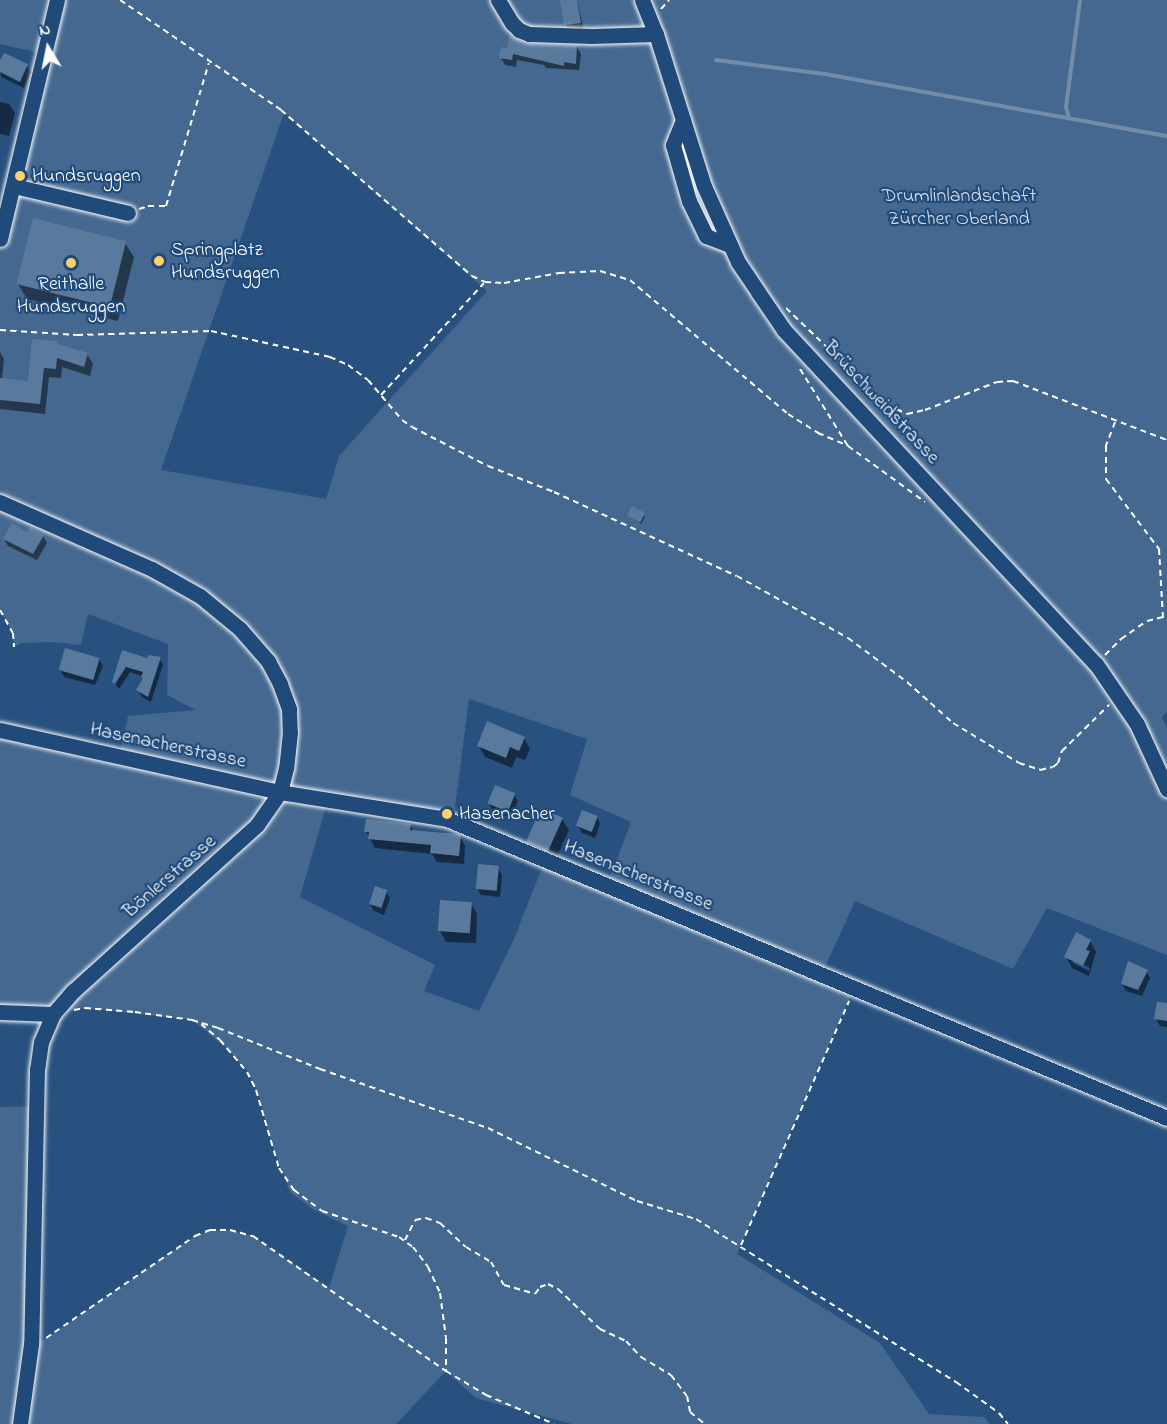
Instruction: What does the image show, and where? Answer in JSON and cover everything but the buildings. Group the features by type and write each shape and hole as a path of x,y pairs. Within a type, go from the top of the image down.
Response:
{"street":[{"path":"0,239 57,0"},
{"path":"498,0 512,23 519,30 529,34 592,36 656,34"},
{"name":"Brüschweidstrasse","path":"642,0 656,34 704,186 730,245 784,330 1096,664 1121,697 1152,754 1167,789"},
{"path":"14,186 128,213"},
{"name":"Bönlerstrasse","path":"0,502 152,569 200,596 240,629 268,661 280,684 289,710 290,732 286,768 279,792 257,825 243,841 73,991 53,1014 41,1042 37,1070 32,1344 20,1424"},
{"name":"Hasenacherstrasse","path":"0,730 279,792 447,819 1167,1118"},
{"path":"0,1012 53,1014"}],"path":[{"path":"120,0 194,48 209,63 223,69 281,110 472,276 485,282 504,284 559,273 600,272 630,280 788,414 818,433 848,446 930,506"},
{"path":"128,213 148,206 166,206 209,63"},
{"path":"381,395 485,282"},
{"path":"779,304 789,310 887,405 907,414 925,410 997,382 1013,381 1167,440"},
{"path":"0,330 77,335 163,331 232,334 330,357 348,365 368,380 412,427 488,466 554,492 737,576 848,638 907,682 953,723 1019,763 1040,770 1053,767 1058,763 1062,751 1106,707 1121,697"},
{"path":"796,360 848,446"},
{"path":"1115,422 1106,446 1106,479 1159,549 1163,618"},
{"path":"0,609 13,633 14,646"},
{"path":"1096,664 1128,634 1147,621 1167,616"},
{"path":"741,1245 854,988"},
{"path":"53,1014 85,1008 135,1012 199,1022 320,1069 488,1128 637,1201 696,1219 741,1245 956,1382 999,1413 1008,1424"},
{"path":"199,1022 220,1040 247,1072 256,1090 279,1168 294,1190 322,1211 375,1227 405,1241 428,1267 440,1293 446,1338 446,1371"},
{"path":"405,1241 415,1220 426,1218 440,1223 466,1247 491,1262 504,1285 518,1286 525,1292 535,1294 540,1287 548,1284 558,1289 600,1329 626,1341 641,1357 671,1375 687,1396 690,1412 705,1424"},
{"path":"32,1344 42,1341 195,1236 210,1230 230,1230 253,1236 446,1371 486,1395 554,1424"}],"green space":[{"name":"Drumlinlandschaft Zürcher Oberland","path":"0,0 1167,0 1167,712 1162,717 1167,728 1167,955 1047,908 1013,969 855,901 822,974 854,988 737,1254 880,1343 929,1414 984,1417 990,1424 572,1424 476,1398 446,1371 396,1424 0,1424 0,1107 36,1106 32,1344 42,1341 195,1236 210,1230 230,1230 253,1236 329,1288 348,1226 314,1210 290,1192 270,1140 260,1099 248,1072 224,1046 192,1020 85,1008 53,1014 0,1012 0,730 119,756 128,716 196,710 167,695 168,644 88,614 81,645 53,642 21,643 14,647 13,633 0,610 0,209 45,54 0,44","holes":["284,113 487,291 339,456 326,499 161,470","469,699 587,739 570,795 631,822 607,886 545,860 514,939 479,1011 424,991 435,965 300,897 328,800 454,815"]}],"waterway":[{"path":"1069,118 1066,107 1080,0"},
{"path":"716,60 825,74 1167,136"}],"place":[{"name":"Hundsruggen","path":"20,176"},
{"name":"Springplatz Hundsruggen","path":"159,261"},
{"name":"Reithalle Hundsruggen","path":"71,263"},
{"name":"Hasenacher","path":"447,814"}]}
